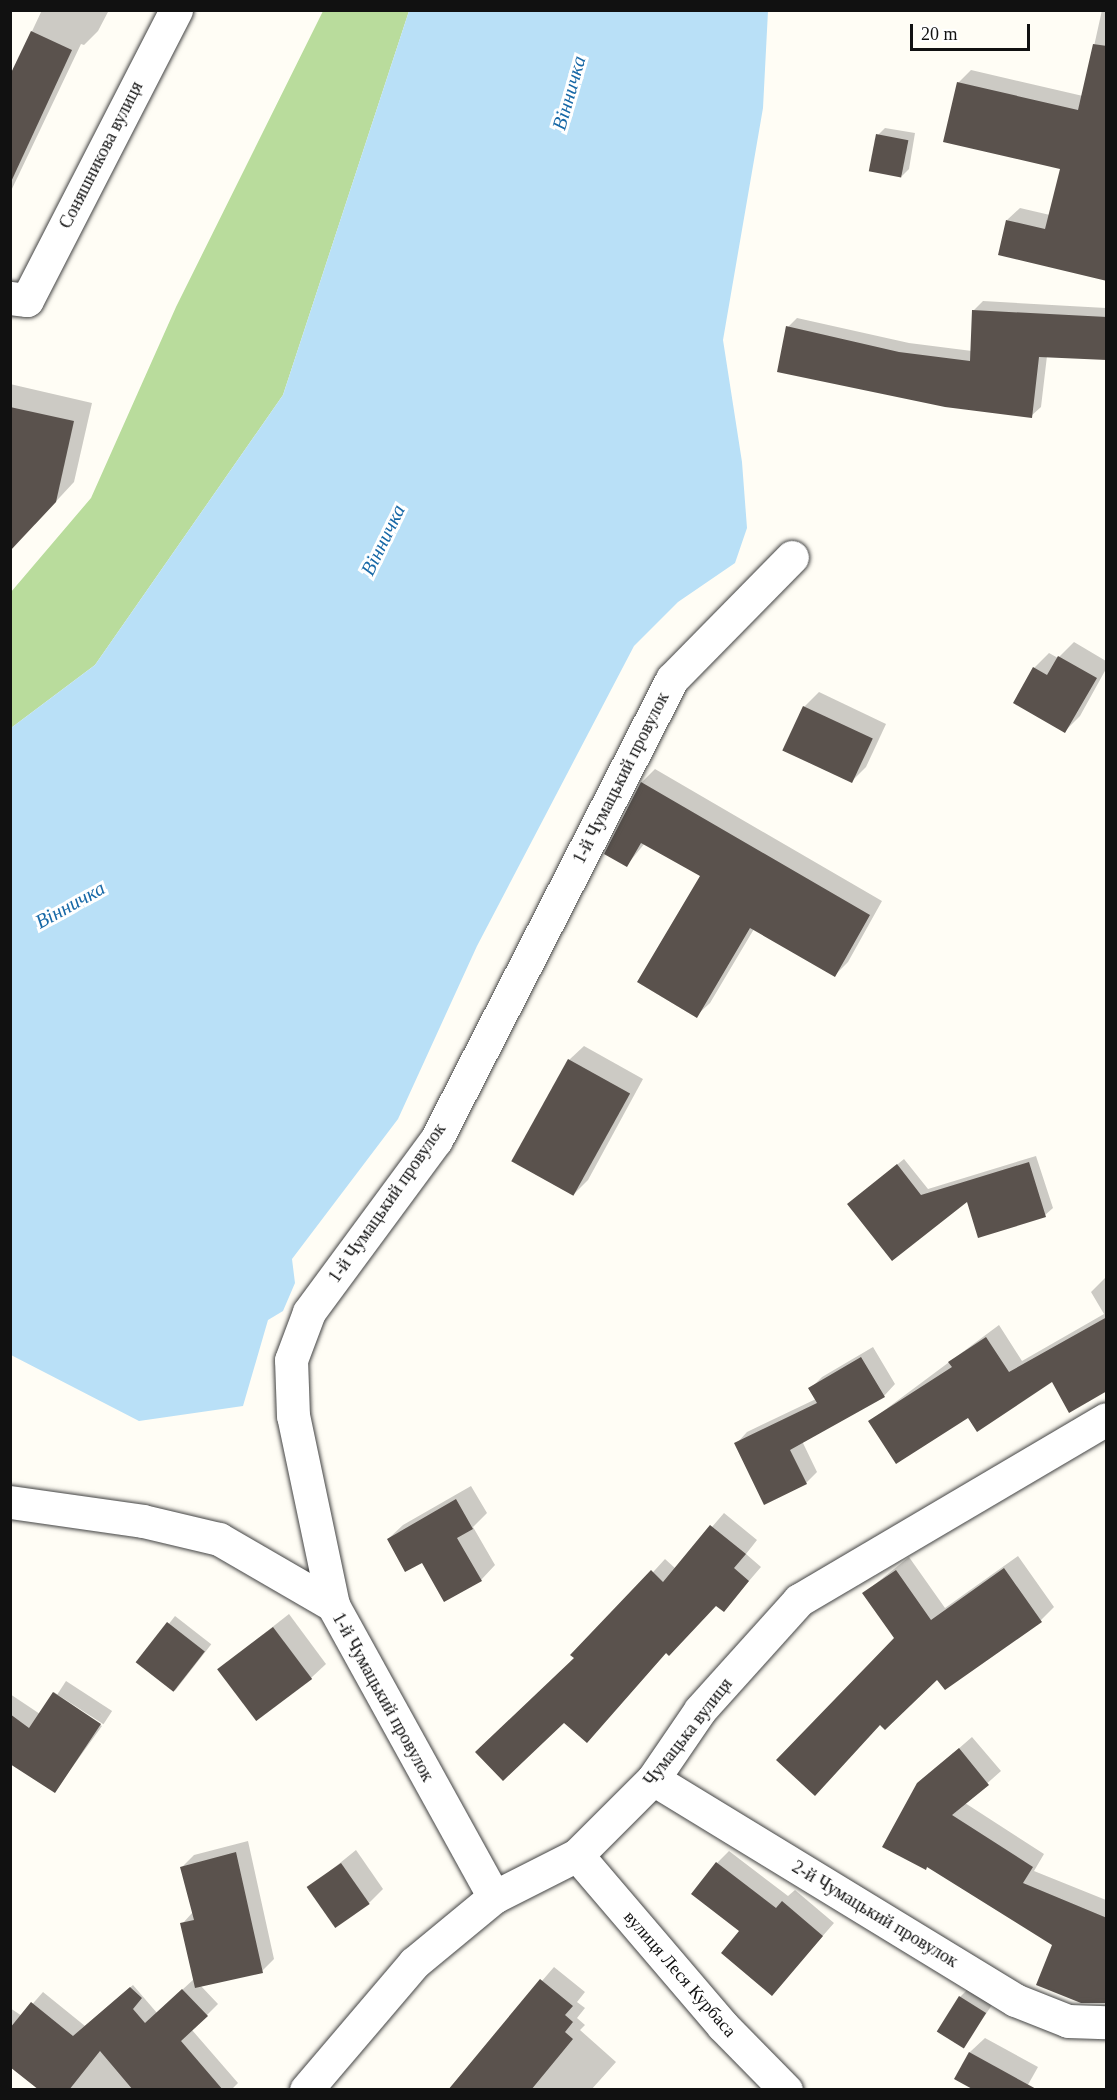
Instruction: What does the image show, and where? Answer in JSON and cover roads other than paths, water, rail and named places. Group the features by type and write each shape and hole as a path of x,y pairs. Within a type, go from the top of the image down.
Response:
{"street":[{"name":"Соняшникова вулиця","path":"19,299 176,10"},
{"name":"1-й Чумацький провулок","path":"494,1897 333,1605 293,1416 291,1360 309,1312 436,1140 672,679 792,557"},
{"name":"Чумацька вулиця","path":"306,2090 414,1963 494,1897 577,1855 653,1779 700,1710 799,1600 1107,1419"},
{"path":"10,1502 143,1521 219,1539 333,1605"},
{"name":"2-й Чумацький провулок","path":"653,1779 1015,2000 1068,2021 1107,2022"},
{"name":"вулиця Леся Курбаса","path":"577,1855 723,2026 786,2090"}],"water":[{"name":"Вінничка","path":"409,11 768,11 763,108 723,340 742,462 747,528 735,563 678,602 634,646 477,946 398,1119 292,1259 295,1283 283,1311 268,1320 243,1406 139,1421 11,1355 11,728 95,665 283,395"}]}
